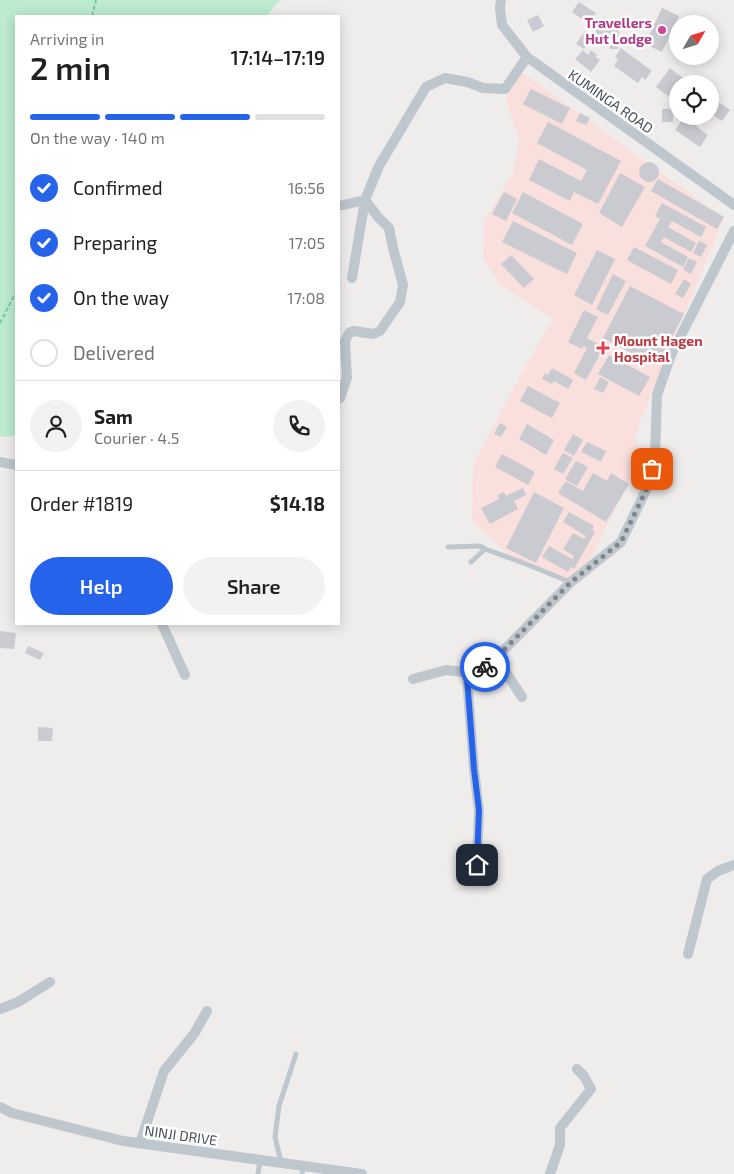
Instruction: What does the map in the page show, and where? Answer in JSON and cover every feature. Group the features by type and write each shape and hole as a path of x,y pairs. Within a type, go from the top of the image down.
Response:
{"street":[{"name":"KUMINGA ROAD","path":"501,0 502,25 527,58 734,205"},
{"path":"352,278 364,200 379,166 426,87 445,78 467,82 483,88 505,89 527,58"},
{"path":"340,206 364,200"},
{"path":"340,398 347,378 345,341 349,333 354,331 373,334 380,331 400,302 403,285 389,228 364,200"},
{"path":"477,865 479,810 467,678 492,662 571,582 621,542 649,484 655,455 657,395 671,355 734,231"},
{"path":"0,462 15,464"},
{"path":"162,625 185,675"},
{"path":"413,679 446,670 464,672 492,662"},
{"path":"492,662 506,674 522,697"},
{"path":"688,954 707,879 718,871 734,866"},
{"path":"0,1010 18,1002 50,982"},
{"path":"140,1143 164,1071 194,1034 207,1011"},
{"path":"550,1174 560,1144 560,1128 591,1088 577,1069"},
{"name":"NINJI DRIVE","path":"0,1107 12,1113 123,1141 281,1163 303,1170 362,1174"}],"lane":[{"path":"448,547 480,546 571,582"},
{"path":"471,562 485,549"},
{"path":"281,1163 275,1136 279,1106 296,1054"},
{"path":"258,1174 260,1160"}],"path":[{"path":"92,15 96,0"},
{"path":"0,323 15,294"}],"shaded area":[{"name":"Mount Hagen Hospital","path":"522,72 724,218 635,434 640,460 590,560 565,581 511,557 472,521 473,465 553,319 499,284 483,257 484,222 513,173 519,138 506,98"}],"green space":[{"path":"0,0 282,0 277,3 268,15 15,15 15,436 0,437"}],"building":[{"path":"579,2 596,13 589,24 572,12"},
{"name":"Travellers Hut Lodge","path":"662,8 677,15 669,15 669,37 662,52 645,44"},
{"path":"538,15 544,26 533,32 527,20"},
{"path":"596,18 606,19 606,23 614,23 613,28 619,29 618,49 610,49 610,43 601,42 602,38 595,38"},
{"path":"585,31 593,36 584,49 576,44"},
{"path":"621,48 652,71 645,80 642,77 638,83 614,66 618,60 615,57"},
{"path":"583,50 588,55 591,50 600,60 591,72 575,59"},
{"path":"670,68 679,75 669,75 669,97 656,87"},
{"path":"531,89 570,108 562,124 523,104"},
{"path":"719,102 730,110 722,121 719,119"},
{"path":"662,109 669,109 669,122 662,122"},
{"path":"580,113 590,118 586,125 576,121"},
{"path":"548,122 621,161 598,204 574,192 570,201 529,180 539,159 581,181 587,170 537,143"},
{"path":"679,125 697,125 708,135 700,147 675,130"},
{"path":"649,162 656,165 659,172 656,179 649,182 642,179 639,172 642,165"},
{"path":"620,173 645,187 622,227 599,213"},
{"path":"658,179 724,217 717,229 651,191"},
{"path":"504,192 517,199 506,221 492,214"},
{"path":"523,192 583,224 572,245 512,213"},
{"path":"662,203 706,227 701,237 672,221 668,227 696,243 691,252 664,237 661,242 688,257 683,267 645,246 660,219 655,216"},
{"path":"513,221 577,253 567,274 502,242"},
{"path":"699,241 707,245 701,257 693,253"},
{"path":"634,247 678,270 671,284 627,260"},
{"path":"597,250 615,259 592,305 574,295"},
{"path":"511,255 534,279 524,288 501,264"},
{"path":"689,258 697,262 691,274 683,270"},
{"path":"613,274 626,281 608,315 596,309"},
{"path":"684,279 691,284 683,298 675,294"},
{"path":"630,286 684,314 661,358 654,354 650,363 603,338"},
{"path":"584,310 598,317 587,338 604,347 586,380 574,373 587,348 583,346 582,349 568,342"},
{"path":"609,355 650,377 639,396 598,374"},
{"path":"552,368 573,380 568,389 554,381 552,384 542,379 545,373 548,375"},
{"path":"600,377 609,382 603,393 594,389"},
{"path":"528,386 560,403 552,418 520,401"},
{"path":"500,423 507,427 501,437 494,434"},
{"path":"527,424 554,440 546,455 519,439"},
{"path":"573,434 583,440 574,456 564,450"},
{"path":"587,442 606,451 601,462 581,452"},
{"path":"563,453 573,458 563,474 554,469"},
{"path":"502,454 535,472 528,485 495,467"},
{"path":"576,461 588,467 577,486 565,479"},
{"path":"593,473 607,481 611,473 629,484 606,522 558,493 566,481 583,491"},
{"path":"523,488 526,495 514,501 518,509 490,524 481,508 499,499 497,495 504,492 506,496"},
{"path":"534,492 564,508 536,563 506,548"},
{"path":"569,512 594,526 592,530 595,532 574,569 571,567 568,572 542,557 549,546 572,559 574,556 563,549 573,533 584,539 586,536 563,522"},
{"path":"0,631 16,633 14,649 0,648"},
{"path":"28,646 44,653 40,660 25,653"},
{"path":"38,727 53,728 52,741 38,741"}],"way so far":[{"path":"485,667 571,582 621,542 649,484 652,469"}],"place":[{"name":"Travellers Hut Lodge","path":"662,30"},
{"name":"Mount Hagen Hospital","path":"603,348"}],"route":[{"path":"477,865 479,810 467,678 485,667"}]}
